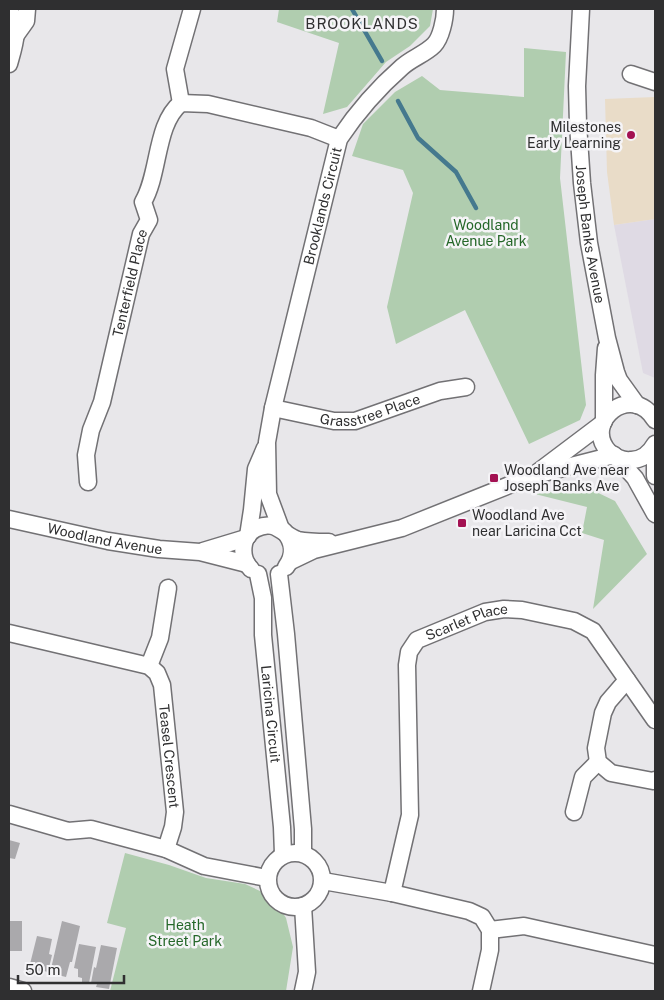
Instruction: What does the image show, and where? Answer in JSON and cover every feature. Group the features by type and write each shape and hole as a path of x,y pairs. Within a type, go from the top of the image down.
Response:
{"street":[{"path":"9,64 16,35 26,21 27,9"},
{"path":"192,9 175,69 181,103 208,104 311,128 339,139"},
{"name":"Brooklands Circuit","path":"282,530 268,494 267,442 273,408 339,139 355,115 378,89 404,66 436,44 444,21 445,9"},
{"name":"Joseph Banks Avenue","path":"581,9 577,86 578,124 589,243 608,338 619,380 644,405 655,420"},
{"path":"9,11 12,14 16,35"},
{"path":"631,74 655,82"},
{"name":"Tenterfield Place","path":"88,482 86,455 91,430 102,402 141,234 149,220 143,202 150,191 165,129 173,109 181,103"},
{"name":"Joseph Banks Avenue","path":"608,338 604,375 604,422 602,432 603,441 607,449 615,456"},
{"name":"Grasstree Place","path":"273,408 334,421 355,421 440,391 466,387"},
{"name":"Woodland Avenue","path":"532,476 604,422 609,412 617,406 627,404 644,405"},
{"name":"Brooklands Circuit","path":"247,537 256,469 267,442"},
{"name":"Woodland Avenue","path":"9,519 108,541 159,549 200,552 269,576 279,574 291,561 314,550 402,528 532,476 615,456 624,460 637,459 648,454 655,444"},
{"path":"615,456 635,478 655,514"},
{"path":"655,456 655,476"},
{"name":"Woodland Avenue","path":"200,552 247,537 254,530 264,525 282,530 297,540 318,542 353,541"},
{"path":"282,530 290,538 293,548 291,561"},
{"path":"247,537 243,551 252,569"},
{"name":"Laricina Circuit","path":"252,569 263,598 263,635 283,854"},
{"name":"Laricina Circuit","path":"279,574 287,643 303,829 303,853"},
{"path":"9,633 149,666 160,638 168,588"},
{"name":"Scarlet Place","path":"392,893 410,815 407,665 409,652 417,640 484,612 504,609 522,610 574,621 593,631 655,720"},
{"name":"Teasel Crescent","path":"149,666 157,672 162,685 175,812 173,827 166,849"},
{"path":"627,680 608,702 603,713 596,748 598,762 611,773 655,780"},
{"path":"574,812 584,777 598,762"},
{"path":"9,814 68,831 92,829 166,849 204,866 268,878"},
{"path":"292,852 303,853 311,857 318,864 322,872 320,891 315,898 302,906 286,906 278,901 269,888 268,878 272,864 283,854 292,852"},
{"path":"322,881 392,893 469,911 482,917 490,930 490,950 481,991"},
{"path":"302,906 307,972 303,991"},
{"path":"490,930 524,926 655,955"},
{"path":"9,987 23,991"}],"shaded area":[{"name":"Milestones Early Learning","path":"655,97 655,219 614,225 607,172 605,99"},
{"path":"655,219 655,378 643,373 614,225"}],"green space":[{"path":"279,9 433,9 430,26 410,46 386,62 347,107 323,114 339,43 277,22"},
{"name":"Woodland Avenue Park","path":"524,48 566,52 560,178 586,405 580,420 529,444 465,310 396,344 387,307 413,193 403,170 352,156 363,124 395,92 422,76 440,90 524,97"},
{"path":"588,488 615,501 647,554 593,609 604,540 582,533 587,507 535,494"},
{"name":"Heath Street Park","path":"125,853 169,865 206,878 245,884 273,897 286,918 293,947 286,991 110,991 126,928 107,923"}],"building":[{"path":"9,840 20,843 15,859 9,858"},
{"path":"9,921 22,921 22,951 9,951"},
{"path":"62,921 80,926 72,962 70,962 66,977 50,973"},
{"path":"37,936 52,939 49,954 52,955 48,972 44,971 43,975 28,972"},
{"path":"79,944 96,947 89,983 82,982 82,978 78,977 78,969 74,968"},
{"path":"101,945 117,948 109,989 96,987 97,984 91,983"}],"waterway":[{"path":"352,9 382,61"},
{"path":"398,101 418,138 456,172 476,208"}],"place":[{"name":"Milestones Early Learning","path":"631,135"},
{"name":"Woodland Ave near Joseph Banks Ave","path":"494,478"},
{"name":"Woodland Ave near Laricina Cct","path":"462,523"}],"district":[{"name":"BROOKLANDS","path":"362,23"}]}
